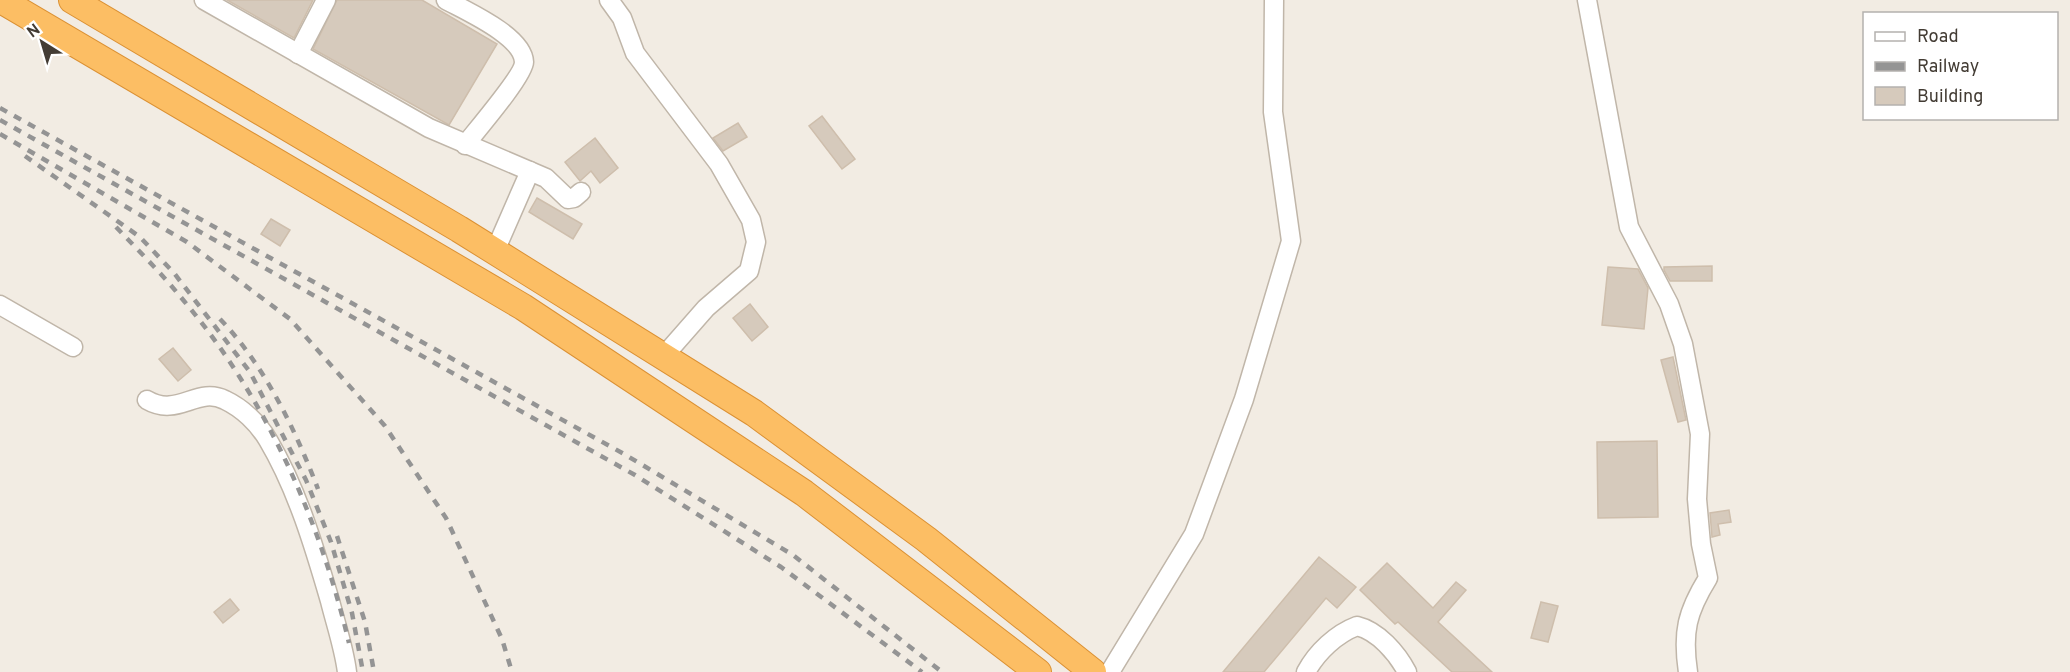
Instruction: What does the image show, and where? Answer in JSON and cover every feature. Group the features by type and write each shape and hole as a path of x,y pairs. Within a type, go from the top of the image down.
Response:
{"highway":[{"path":"1,0 533,314 804,493 1038,672"},
{"path":"72,0 495,251 754,413 976,578 1093,672"}],"street":[{"path":"204,0 429,128 546,178 568,199 574,198 581,192"},
{"path":"298,54 325,0"},
{"path":"446,0 500,30 522,52 524,63 519,77 465,145"},
{"path":"609,0 622,18 635,53 719,164 751,220 756,242 749,271 706,308 663,357"},
{"path":"1110,672 1194,534 1244,399 1291,241 1273,112 1274,0"},
{"path":"1587,0 1629,227 1669,304 1683,344 1700,434 1697,499 1701,544 1708,578 1694,599 1686,625 1688,672"},
{"path":"495,251 530,171"},
{"path":"0,305 73,347"},
{"path":"147,400 158,406 174,407 202,396 222,398 243,410 267,438 293,492 318,559 347,672"},
{"path":"1306,672 1311,663 1340,633 1357,626 1379,637 1401,660 1407,672"}],"building":[{"path":"227,0 313,0 294,38"},
{"path":"337,0 422,0 497,44 449,125 313,49"},
{"path":"822,116 855,159 842,169 809,126"},
{"path":"738,123 747,137 723,151 713,138"},
{"path":"595,138 618,168 600,183 591,171 580,181 565,162"},
{"path":"537,198 582,224 573,239 529,212"},
{"path":"271,219 290,230 280,246 261,234"},
{"path":"1712,266 1712,281 1670,281 1664,270 1664,267"},
{"path":"1608,267 1638,269 1648,288 1644,329 1602,325"},
{"path":"750,304 768,327 752,341 733,318"},
{"path":"173,348 191,370 178,381 159,359"},
{"path":"1673,357 1686,420 1678,422 1661,360"},
{"path":"1657,441 1658,517 1598,518 1597,442"},
{"path":"1729,510 1731,522 1718,524 1720,535 1712,537 1710,513"},
{"path":"1319,557 1356,587 1337,608 1326,598 1264,672 1223,672"},
{"path":"1387,563 1433,608 1456,582 1466,590 1438,622 1492,672 1452,672 1398,622 1395,624 1360,590"},
{"path":"230,599 239,610 223,623 214,612"},
{"path":"1541,602 1558,606 1548,642 1531,638"}],"railway":[{"path":"0,108 624,454 793,555 942,672"},
{"path":"0,120 635,475 781,567 922,672"},
{"path":"0,134 187,242 290,319 385,426 446,518 502,639 512,672"},
{"path":"25,156 140,237 174,273 250,372 306,480 331,542 352,613 363,672"},
{"path":"116,227 168,282 213,338 265,419 306,506 323,551 349,643"},
{"path":"220,319 236,337 265,378 289,421 318,489"},
{"path":"337,536 365,622 374,672"}]}
